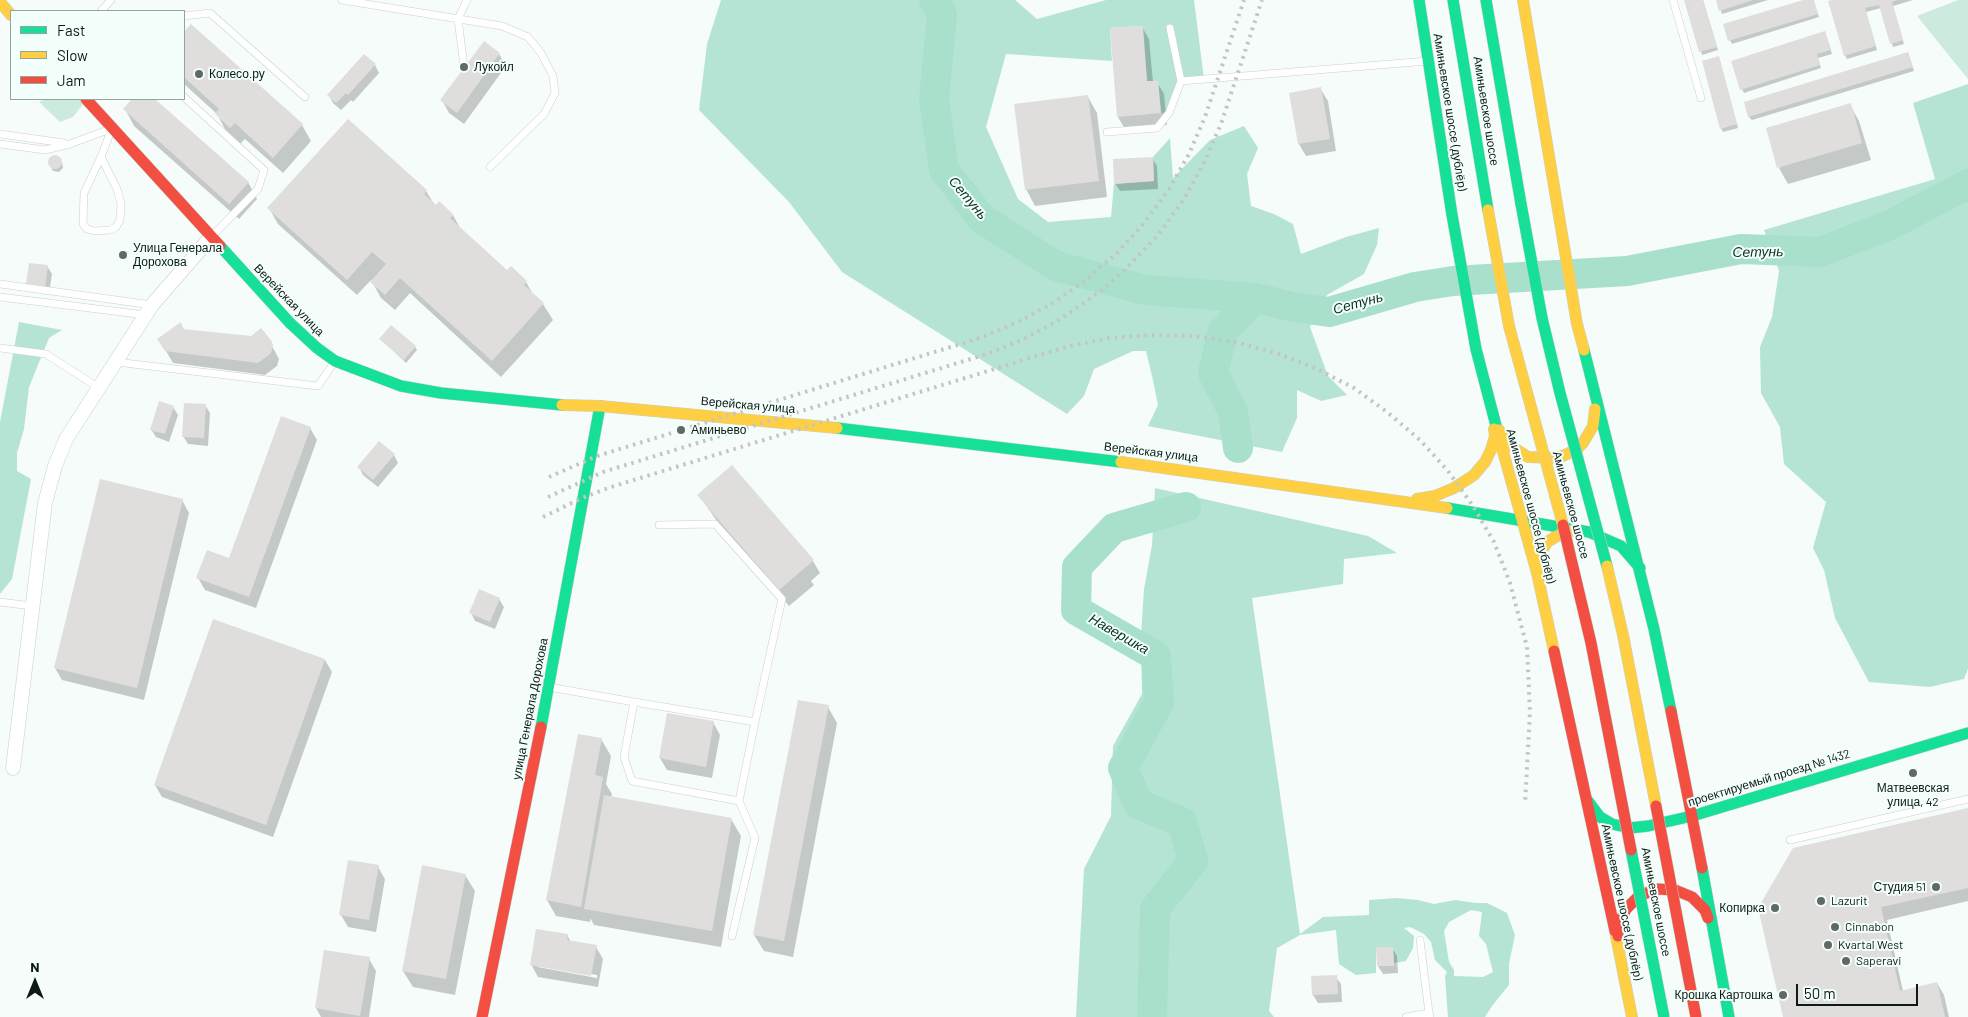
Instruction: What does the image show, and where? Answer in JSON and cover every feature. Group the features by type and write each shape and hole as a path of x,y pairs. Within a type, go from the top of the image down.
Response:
{"street":[{"name":"Аминьевское шоссе (дублёр)","path":"1419,0 1452,215 1476,349 1494,422 1537,573 1632,1017"},
{"name":"Аминьевское шоссе","path":"1453,0 1509,326 1568,545 1591,643 1664,1017"},
{"name":"Аминьевское шоссе","path":"1486,0 1520,204 1542,318 1560,393 1601,539 1623,635 1696,1017"},
{"path":"1522,0 1577,324 1654,629 1692,816 1729,1017"},
{"path":"0,2 10,13"},
{"name":"Верейская улица","path":"87,100 290,323 317,348 335,361 401,386 441,393 541,404 600,406 808,424 1156,466 1407,501 1521,519 1603,536 1620,546 1640,568"},
{"path":"13,768 45,503 55,466 66,439 149,310 211,237"},
{"path":"1494,422 1504,439 1519,452 1538,459 1558,458 1576,450 1589,435 1596,416 1595,396"},
{"name":"улица Генерала Дорохова","path":"482,1017 549,687 600,406"},
{"path":"1407,501 1435,496 1454,488 1474,475 1485,462 1491,450 1495,436 1494,422"},
{"path":"1537,573 1538,558 1547,542 1562,533 1578,530"},
{"name":"проектируемый проезд № 1432","path":"1586,798 1600,817 1612,824 1630,828 1648,826 1692,816 1968,733"},
{"path":"1618,945 1618,926 1626,909 1639,896 1657,889 1675,890 1692,897 1705,910 1712,928"}],"lane":[{"path":"102,10 111,0"},
{"path":"342,0 502,26 528,37 541,53 554,76 555,93 544,114 490,167"},
{"path":"464,67 458,19 467,0"},
{"path":"1673,0 1701,98"},
{"path":"185,16 210,13 305,97"},
{"path":"1107,132 1157,128 1169,112 1181,81 1170,28"},
{"path":"1181,81 1428,61"},
{"path":"185,98 264,170 258,189 211,237"},
{"path":"0,144 45,150 70,144 112,128"},
{"path":"101,157 117,189 121,204 120,220 110,230 94,231 87,229 82,224 84,193 112,128"},
{"path":"0,134 70,144"},
{"path":"0,284 149,310"},
{"path":"0,296 149,310"},
{"path":"0,348 46,354 99,388"},
{"path":"116,362 318,386 335,361"},
{"path":"659,525 715,524 782,599 739,801 755,838 732,936"},
{"path":"0,602 32,606"},
{"path":"549,687 755,722"},
{"path":"634,702 624,757 632,781 739,801"},
{"path":"1790,840 1968,799"},
{"path":"1406,1017 1430,1015 1420,940"}],"green space":[{"path":"721,0 1015,0 1037,19 1106,0 1194,0 1204,79 1181,81 1169,113 1161,113 1158,81 1147,81 1142,26 1110,28 1112,61 1006,54 986,127 1018,199 1048,222 1111,217 1114,184 1154,181 1153,157 1170,138 1173,178 1210,140 1244,126 1258,148 1247,174 1251,206 1274,214 1293,224 1301,254 1346,237 1379,228 1377,245 1364,274 1327,295 1310,327 1328,376 1347,395 1321,401 1297,390 1297,418 1282,452 1148,426 1158,405 1153,380 1146,351 1133,351 1094,369 1084,396 1067,414 842,272 789,202 699,110 707,44"},
{"path":"1958,0 1968,0 1968,79 1917,16"},
{"path":"1968,84 1968,669 1964,679 1930,687 1869,682 1835,618 1824,570 1813,548 1826,502 1784,464 1780,427 1761,393 1760,347 1772,317 1779,271 1764,230 1935,179 1913,103"},
{"path":"43,100 86,100 73,117 60,122 39,102"},
{"path":"19,322 62,330 49,338 29,387 24,429 17,453 17,471 31,479 12,579 0,594 0,422"},
{"path":"1155,488 1368,536 1397,553 1344,559 1343,584 1252,598 1300,934 1323,917 1369,915 1369,900 1396,898 1434,904 1455,900 1487,903 1507,913 1515,935 1509,964 1509,985 1485,1017 1448,1017 1445,976 1447,972 1435,960 1431,942 1424,934 1410,927 1404,928 1414,936 1413,948 1406,961 1394,963 1393,947 1376,947 1376,973 1356,975 1339,964 1336,930 1300,935 1277,948 1269,1011 1274,1017 1076,1017 1084,869 1111,816 1113,746 1142,694 1141,636 1144,589 1152,545","holes":["1471,910 1482,912 1479,936 1486,944 1493,972 1483,977 1454,976 1454,970 1449,962 1444,931 1449,922"]}],"building":[{"path":"1684,0 1703,0 1717,47 1699,52"},
{"path":"1716,0 1753,0 1719,11"},
{"path":"1803,0 1814,0 1818,14 1728,41 1723,24"},
{"path":"1898,0 1892,2 1903,40 1890,44 1879,5 1865,8 1876,46 1844,56 1828,1"},
{"path":"191,24 303,124 273,158 235,123 230,128 215,114 219,109 185,78 185,31"},
{"path":"1143,26 1147,81 1158,81 1161,113 1117,117 1110,28"},
{"path":"1825,31 1831,50 1817,54 1820,65 1740,90 1731,61"},
{"path":"484,41 500,53 457,113 440,100"},
{"path":"1908,52 1913,67 1748,117 1744,102"},
{"path":"364,54 376,64 348,95 346,93 336,103 327,95"},
{"path":"1719,56 1737,124 1720,129 1702,61"},
{"path":"1321,87 1330,139 1298,144 1289,93"},
{"path":"1088,95 1099,181 1025,190 1014,104"},
{"path":"131,100 156,100 249,182 229,204 123,109"},
{"path":"1851,103 1862,143 1777,168 1766,128"},
{"path":"348,119 427,190 424,194 436,205 439,201 454,215 450,218 507,270 511,266 527,281 524,285 544,303 492,361 400,278 385,295 370,282 386,264 372,252 347,280 267,208"},
{"path":"52,155 58,155 62,162 58,169 52,169 48,165 48,159"},
{"path":"1153,157 1154,181 1114,184 1113,159"},
{"path":"29,263 48,265 45,287 26,284"},
{"path":"181,322 183,329 251,336 261,328 271,340 272,350 270,354 258,363 165,351 157,339"},
{"path":"391,325 416,346 404,360 379,339"},
{"path":"159,401 174,406 165,434 150,430"},
{"path":"184,403 206,404 204,438 182,437"},
{"path":"281,416 311,427 249,597 196,578 207,550 229,558"},
{"path":"379,441 395,454 373,480 357,467"},
{"path":"732,465 814,560 779,590 697,495"},
{"path":"100,479 183,499 137,688 54,668"},
{"path":"479,589 500,598 490,622 469,613"},
{"path":"213,619 325,659 266,825 154,785"},
{"path":"798,700 829,705 784,941 753,935"},
{"path":"667,713 714,721 706,767 659,758"},
{"path":"578,734 602,738 595,775 603,777 581,907 546,900"},
{"path":"604,795 732,818 712,931 584,909"},
{"name":"Kvartal West","path":"1968,808 1968,888 1881,907 1900,991 1937,982 1945,1017 1783,1017 1758,908 1793,848"},
{"path":"348,860 379,865 369,920 339,915"},
{"path":"422,865 466,874 446,979 402,971"},
{"path":"536,929 568,934 567,940 597,945 591,976 530,965"},
{"path":"1376,947 1393,947 1394,966 1377,966"},
{"path":"324,950 370,957 360,1016 315,1008"},
{"path":"1337,975 1338,994 1312,995 1311,976"}],"waterway":[{"name":"Сетунь","path":"934,0 942,15 934,99 944,170 982,219 1056,266 1145,290 1256,298 1293,307 1329,312 1415,287 1453,281 1627,271 1741,249 1820,252 1890,225 1968,184"},
{"name":"Навершка","path":"1238,448 1233,412 1213,373 1223,331 1256,298"},
{"name":"Навершка","path":"1152,1017 1155,909 1193,861 1182,822 1138,804 1123,768 1159,702 1156,656 1076,610 1077,567 1114,528 1186,507"}],"railway":[{"path":"549,477 597,456 980,338 1018,322 1053,303 1086,280 1116,254 1145,222 1169,189 1189,154 1205,117 1244,0"},
{"path":"548,497 603,472 987,354 1026,338 1062,318 1097,294 1128,267 1158,235 1184,199 1204,163 1221,124 1262,0"},
{"path":"543,517 582,498 611,487 1066,347 1109,338 1153,335 1196,336 1239,343 1279,354 1317,369 1354,388 1387,412 1420,440 1448,471 1473,506 1494,542 1510,583 1527,647 1530,712 1525,804"}],"traffic: fast":[{"path":"1419,0 1452,215 1476,349 1500,441"},
{"path":"1453,0 1488,210"},
{"path":"1486,0 1521,204"},
{"path":"1521,204 1542,318 1560,393 1607,566"},
{"path":"220,246 290,323 317,348 335,361 401,386 441,393 562,405"},
{"path":"1584,350 1654,629 1671,711"},
{"path":"541,727 600,406"},
{"path":"837,428 1121,462"},
{"path":"1447,508 1589,532 1621,546 1640,568"},
{"path":"1588,801 1600,817 1612,824 1630,828 1648,826 1692,816 1968,733"},
{"path":"1631,850 1664,1017"},
{"path":"1702,868 1729,1017"}],"traffic: slow":[{"path":"1523,0 1577,324 1584,350"},
{"path":"0,2 10,14"},
{"path":"1488,210 1509,326 1563,525"},
{"path":"562,405 600,406 837,428"},
{"path":"1499,430 1511,446 1528,457 1558,458 1576,450 1583,443 1593,426 1595,409"},
{"path":"1417,499 1435,496 1454,488 1474,475 1485,462 1491,450 1495,436 1494,429"},
{"path":"1500,441 1537,573 1554,651"},
{"path":"1121,462 1447,508"},
{"path":"1537,572 1538,558 1547,542 1562,533 1576,530"},
{"path":"1607,566 1623,635 1656,806"},
{"path":"1615,931 1632,1017"}],"traffic: jam":[{"path":"87,100 220,246"},
{"path":"1563,525 1591,643 1631,850"},
{"path":"1554,651 1615,931"},
{"path":"1671,711 1702,868"},
{"path":"482,1017 541,727"},
{"path":"1656,806 1696,1017"},
{"path":"1618,936 1618,926 1626,909 1639,896 1657,889 1675,890 1692,897 1705,910 1708,918"}],"place":[{"name":"Лукойл","path":"464,67"},
{"name":"Колесо.ру","path":"199,74"},
{"name":"Улица Генерала Дорохова","path":"123,255"},
{"name":"Аминьево","path":"681,430"},
{"name":"Матвеевская улица, 42","path":"1913,773"},
{"name":"Студия 51","path":"1936,887"},
{"name":"Lazurit","path":"1821,901"},
{"name":"Копирка","path":"1775,908"},
{"name":"Cinnabon","path":"1835,927"},
{"name":"Kvartal West","path":"1828,945"},
{"name":"Saperavi","path":"1846,961"},
{"name":"Крошка Картошка","path":"1783,995"}]}
